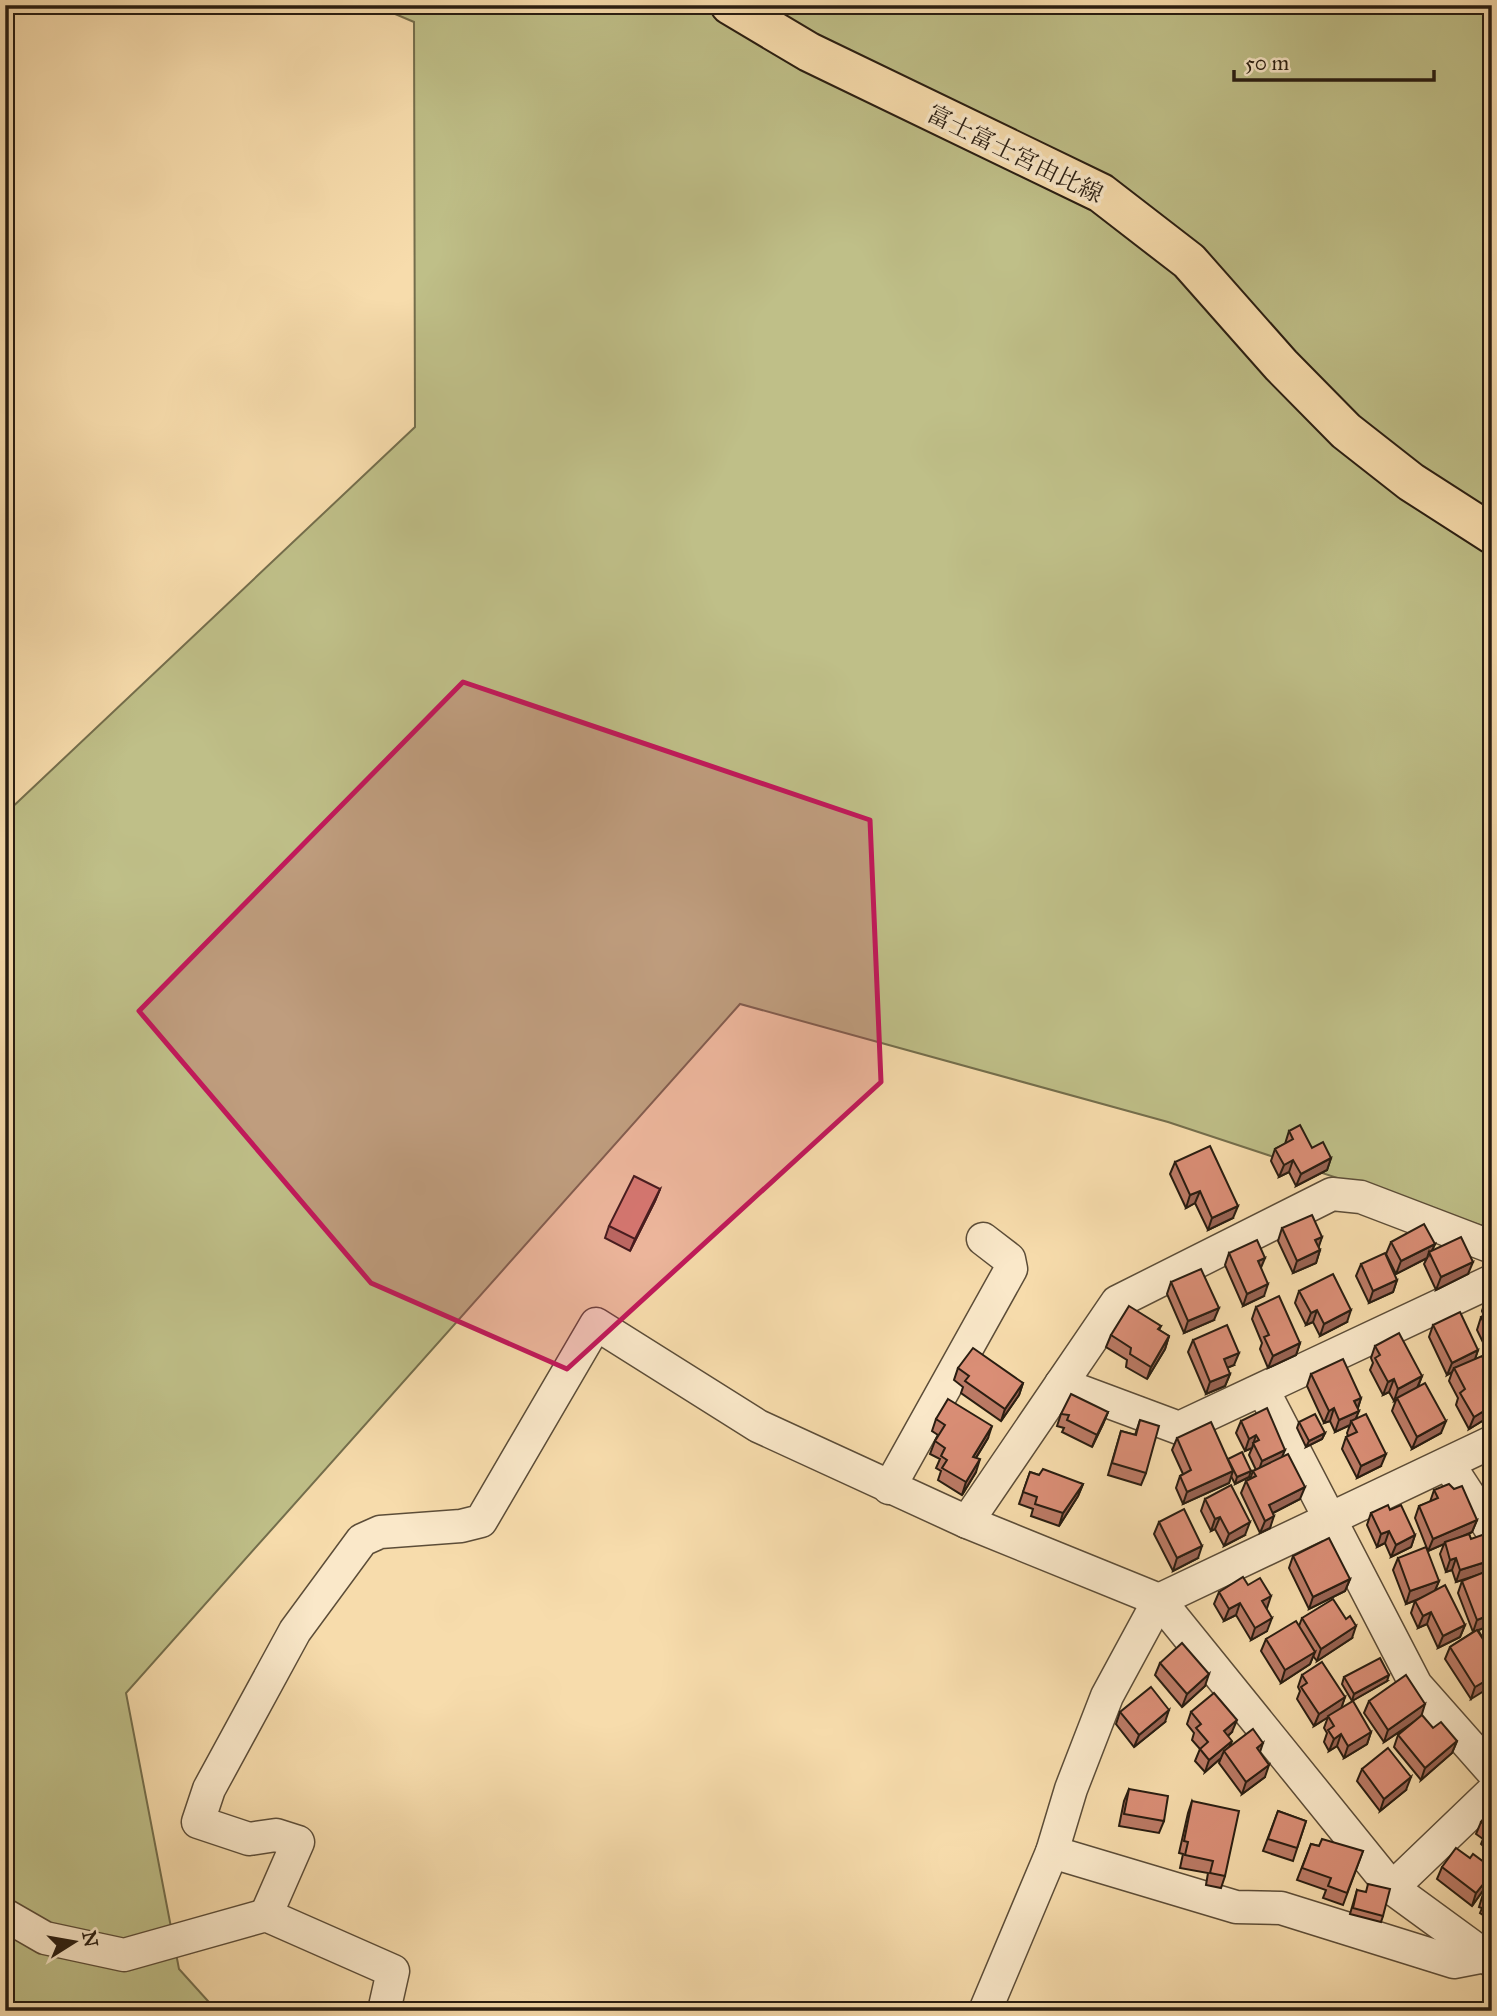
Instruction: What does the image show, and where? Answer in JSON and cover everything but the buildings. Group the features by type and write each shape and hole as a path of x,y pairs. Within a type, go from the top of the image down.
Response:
{"main road":[{"name":"富士富士宮由比線","path":"730,5 821,58 1101,193 1189,261 1281,365 1346,431 1411,482 1492,534"}],"street":[{"path":"967,1522 1117,1302 1332,1194 1361,1197 1492,1247"},
{"path":"889,1488 1011,1269 1009,1259 983,1238"},
{"path":"1062,1384 1179,1428 1492,1281"},
{"path":"267,1915 298,1842 276,1835 249,1839 198,1822 209,1789 295,1631 362,1540 380,1532 461,1526 481,1521 596,1324 758,1426 967,1522 1159,1600 1392,1888 1488,1959"},
{"path":"1263,1390 1416,1685 1492,1771"},
{"path":"985,2011 1052,1852 1071,1789 1107,1696 1159,1600 1450,1465 1492,1442"},
{"path":"1450,1465 1492,1531"},
{"path":"1392,1888 1492,1792"},
{"path":"1052,1852 1236,1907 1280,1908 1454,1962 1488,1959"},
{"path":"5,1915 45,1938 124,1955 267,1915 393,1971 384,2011"}],"highlighted area":[{"path":"463,682 870,820 881,1082 567,1369 371,1283 139,1011"}],"green space":[{"path":"374,5 1492,5 1492,1229 1168,1122 740,1004 126,1693 179,1969 217,2011 5,2011 5,814 415,427 414,22"}]}
